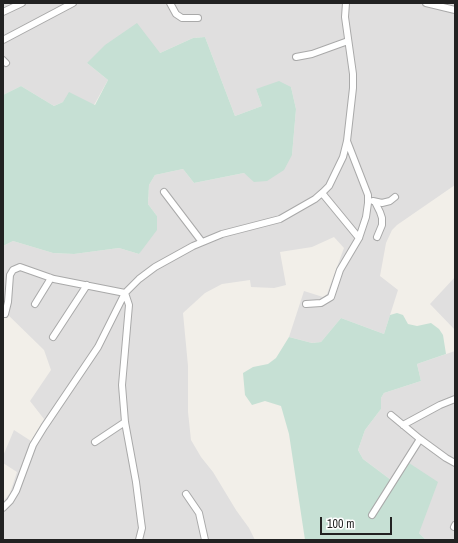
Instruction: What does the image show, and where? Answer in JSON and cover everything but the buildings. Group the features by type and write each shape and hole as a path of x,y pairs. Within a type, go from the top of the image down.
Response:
{"street":[{"path":"3,12 22,3"},
{"path":"3,40 73,3"},
{"path":"170,3 176,14 182,18 198,18"},
{"path":"3,508 10,501 16,491 33,445 44,426 98,347 125,293 139,279 155,267 202,242 222,234 280,219 315,199 329,186 343,157 347,140 354,82 345,17 346,3"},
{"path":"426,3 455,10"},
{"path":"296,57 312,54 348,41"},
{"path":"306,304 321,303 331,296 340,270 359,238 366,217 368,196 365,184 347,140"},
{"path":"164,192 202,242"},
{"path":"322,193 359,238"},
{"path":"368,196 375,202 382,218 382,225 377,237"},
{"path":"375,202 382,203 390,201 395,197"},
{"path":"5,314 8,302 10,275 13,270 17,268 24,268 51,278 125,293"},
{"path":"35,304 51,278"},
{"path":"53,336 87,285"},
{"path":"125,293 129,305 122,385 125,422 142,521 139,540"},
{"path":"403,425 440,405 455,399"},
{"path":"391,415 420,439 455,464"},
{"path":"95,442 125,422"},
{"path":"372,515 420,439"},
{"path":"186,494 199,513 205,540"}],"shaded area":[{"path":"3,3 455,3 455,185 392,230 386,243 380,276 398,290 384,334 341,318 321,342 312,343 289,337 304,291 323,297 327,294 344,248 334,237 312,247 280,252 286,285 274,288 251,287 250,280 222,284 205,293 183,313 188,366 188,412 191,440 249,528 255,540 3,540 3,502 10,493 17,472 3,463 3,456 14,430 31,441 44,419 30,401 51,370 44,350 3,310 3,246 13,241 53,253 74,254 119,248 139,254 157,216 148,204 149,185 155,175 183,169 194,183 244,173 249,176 292,155 296,109 291,87 256,89 262,106 235,116 205,37 193,38 160,53 87,63 108,80 94,105 63,102 54,106 21,86 3,95"},
{"path":"455,277 455,330 430,304"},
{"path":"455,351 455,540 426,540 419,533 395,483 363,459 358,450 365,430 381,409 381,398 384,393 421,381 417,364"}],"green space":[{"path":"137,23 160,53 193,38 205,37 235,116 262,106 256,89 279,81 291,87 296,109 292,155 284,170 267,181 254,182 244,173 194,183 183,169 155,175 149,185 148,204 157,216 157,230 139,254 119,248 74,254 53,253 13,241 3,246 3,95 21,86 54,106 63,102 69,92 95,105 108,80 87,63 105,45"},
{"path":"397,313 403,315 408,324 417,326 431,323 439,329 443,335 446,354 417,364 421,381 384,393 381,398 381,409 365,430 358,450 363,459 395,483 409,463 438,482 419,533 426,540 305,540 289,434 281,406 265,401 252,405 245,395 243,373 253,367 268,364 276,358 289,337 312,343 321,342 341,318 384,334 390,315"}]}
